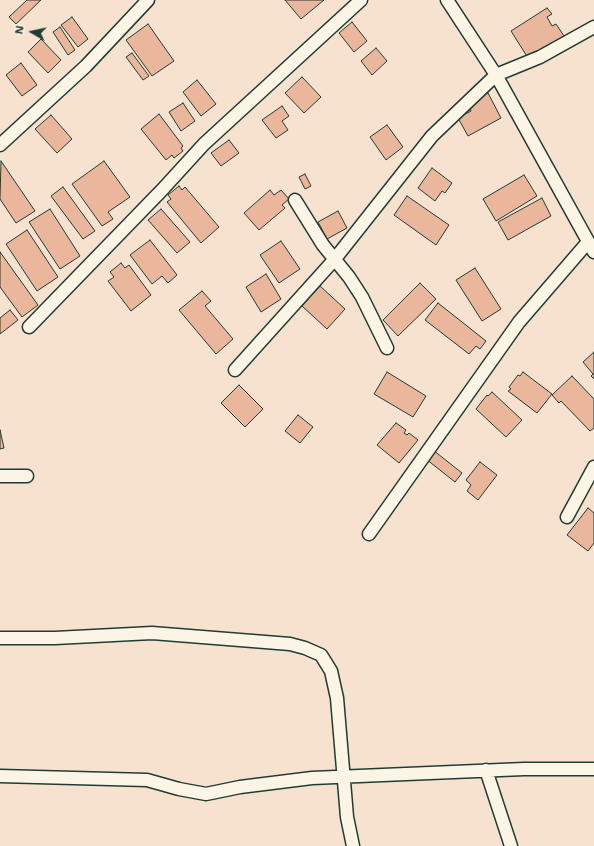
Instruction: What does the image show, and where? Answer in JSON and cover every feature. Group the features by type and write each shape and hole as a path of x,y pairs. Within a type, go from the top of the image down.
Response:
{"street":[{"path":"0,145 86,66 148,0"},
{"path":"29,327 157,196 204,144 361,0"},
{"path":"369,534 519,322 591,247 496,75 447,0"},
{"path":"235,370 334,260 432,136 496,75 540,57 594,27"},
{"path":"295,200 311,228 334,260 349,277 362,297 387,348"},
{"path":"567,516 594,467"},
{"path":"0,476 27,476"},
{"path":"0,638 55,638 152,633 290,644 305,648 321,656 331,671 337,698 347,817 353,846"},
{"path":"0,776 147,780 179,789 206,794 261,784 312,778 486,770 594,768"},
{"path":"486,770 511,846"}],"building":[{"path":"27,0 41,0 16,24 9,17"},
{"path":"285,0 324,0 301,19"},
{"path":"547,8 552,14 547,17 552,26 556,24 564,36 528,58 511,31"},
{"path":"72,17 88,39 78,47 61,25"},
{"path":"352,22 367,41 354,52 339,33"},
{"path":"148,24 174,61 152,76 126,40"},
{"path":"60,27 75,50 68,55 53,32"},
{"path":"41,39 61,60 48,73 28,52"},
{"path":"376,48 387,61 372,75 361,61"},
{"path":"132,53 149,76 143,80 126,57"},
{"path":"21,63 37,85 22,96 6,75"},
{"path":"302,77 321,97 304,113 285,93"},
{"path":"197,80 216,104 201,116 183,92"},
{"path":"488,93 501,118 468,136 458,118 471,111 468,104"},
{"path":"183,103 195,121 181,131 169,112"},
{"path":"282,106 289,116 282,121 288,130 276,138 262,120"},
{"path":"159,114 183,146 181,148 183,151 174,158 172,155 166,160 141,129"},
{"path":"51,115 72,139 57,153 35,129"},
{"path":"387,125 403,147 386,160 370,137"},
{"path":"229,140 239,153 221,166 211,153"},
{"path":"1,161 35,211 16,223 0,199"},
{"path":"104,161 130,197 108,212 113,219 102,226 72,184"},
{"path":"432,168 452,183 445,193 442,191 435,201 418,188"},
{"path":"305,174 311,186 305,189 299,177"},
{"path":"524,175 537,196 496,221 483,199"},
{"path":"179,186 182,190 185,187 219,227 201,243 167,202 171,199 168,195"},
{"path":"63,187 95,231 83,239 51,196"},
{"path":"270,190 274,195 281,190 289,199 282,205 285,208 259,230 244,213"},
{"path":"407,196 449,225 436,245 394,215"},
{"path":"542,198 551,216 508,240 498,222"},
{"path":"50,209 80,256 60,269 29,222"},
{"path":"161,209 190,242 177,253 148,220"},
{"path":"338,211 347,228 327,239 318,222"},
{"path":"27,230 58,277 37,291 6,244"},
{"path":"150,240 177,275 168,283 162,276 152,284 130,255"},
{"path":"281,241 300,269 279,283 260,255"},
{"path":"0,252 38,305 22,317 0,287"},
{"path":"121,263 125,268 129,265 151,295 131,311 108,281 114,277 110,272"},
{"path":"475,268 501,309 482,321 456,280"},
{"path":"266,274 281,299 261,312 246,287"},
{"path":"420,283 436,299 398,336 383,320"},
{"path":"320,286 345,309 327,329 302,306"},
{"path":"202,291 211,301 205,306 233,339 216,354 179,310"},
{"path":"438,303 486,341 480,349 476,346 469,354 425,320"},
{"path":"10,310 18,320 0,334 0,318"},
{"path":"594,352 594,379 591,376 593,374 583,362"},
{"path":"387,372 426,396 413,417 374,394"},
{"path":"523,372 552,394 537,413 508,391 511,389 509,387 518,375 520,376"},
{"path":"572,376 594,399 594,428 590,431 561,401 559,403 552,395"},
{"path":"239,385 263,409 245,427 221,403"},
{"path":"492,392 522,420 506,437 476,409 487,395 488,396"},
{"path":"298,415 313,427 300,443 285,431"},
{"path":"396,423 406,430 404,433 407,435 409,433 418,440 399,463 377,445"},
{"path":"0,430 4,448 0,449"},
{"path":"433,450 462,473 455,482 426,459"},
{"path":"480,462 497,475 478,500 467,491 471,485 466,480"},
{"path":"588,508 594,513 594,543 588,551 567,535"}]}
